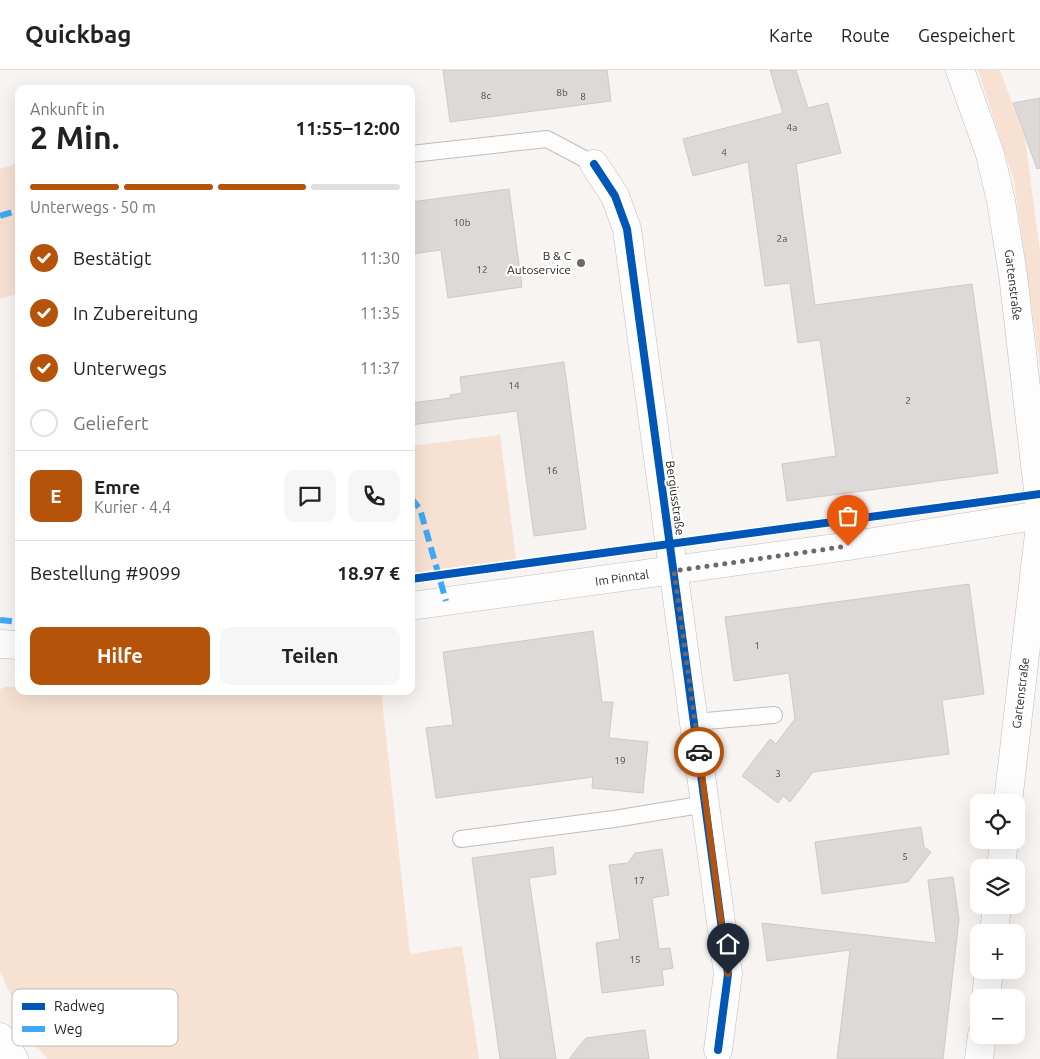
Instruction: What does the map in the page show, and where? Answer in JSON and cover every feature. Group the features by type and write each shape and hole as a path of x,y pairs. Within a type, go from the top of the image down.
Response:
{"street":[{"name":"Gartenstraße","path":"960,70 990,154 1001,200 1013,275 1040,507"},
{"name":"Bergiusstraße","path":"594,164 615,196 627,229 728,974 724,1054"},
{"name":"Im Pinntal","path":"415,605 848,546 1040,515"},
{"name":"Gartenstraße","path":"1009,794 1040,525"},
{"path":"0,644 15,645"},
{"path":"0,1037 14,1059"},
{"path":"979,1059 981,1044"}],"lane":[{"path":"415,154 548,139 594,164"},
{"path":"695,722 774,714"},
{"path":"461,839 614,819 706,804"}],"shaded area":[{"path":"978,70 1000,70 1025,139 1040,252 1040,367 1014,181"},
{"path":"15,164 15,294 0,299 0,169"},
{"path":"500,435 516,559 415,572 415,446"},
{"path":"15,686 15,695 381,695 410,954 462,946 479,1059 48,1059 36,1046 178,1046 178,989 12,989 12,998 0,971 0,689"}],"building":[{"path":"443,70 607,70 611,101 450,122"},
{"path":"770,70 796,70 808,108 828,103 841,153 796,164 815,305 972,284 998,473 787,501 782,464 836,456 820,340 798,343 790,283 765,286 748,162 693,176 683,139 783,113"},
{"path":"1040,98 1040,168 1037,169 1013,103"},
{"path":"509,189 522,287 448,298 441,250 415,253 415,201"},
{"path":"564,362 586,529 534,536 517,411 415,424 415,402 450,398 450,395 462,393 460,377"},
{"path":"969,584 984,694 942,700 949,754 813,772 790,802 783,796 778,803 742,776 770,739 776,744 795,719 789,673 734,681 725,617"},
{"path":"593,631 602,702 613,702 609,738 648,742 643,793 592,788 593,777 436,798 426,728 453,725 443,652"},
{"path":"921,827 924,847 931,852 908,882 822,894 815,842"},
{"path":"553,847 556,874 529,878 556,1059 500,1059 472,858"},
{"path":"662,849 669,895 652,898 659,949 670,948 673,968 662,970 664,985 602,993 596,943 620,939 609,865 628,863 635,853"},
{"path":"953,877 959,919 943,1059 837,1059 850,950 767,961 762,923 936,943 928,880"},
{"path":"645,1030 649,1059 569,1059 586,1038"}],"marked path":[{"path":"0,216 15,211"},
{"path":"415,503 420,509 446,601"},
{"path":"0,620 15,622"}],"cycle path":[{"path":"594,164 615,196 627,229 728,974 718,1050"},
{"path":"415,578 1040,494"}],"way so far":[{"path":"699,752 674,571 848,546"}],"place":[{"name":"B & C Autoservice","path":"581,263"}],"route":[{"path":"699,752 728,974"}]}
